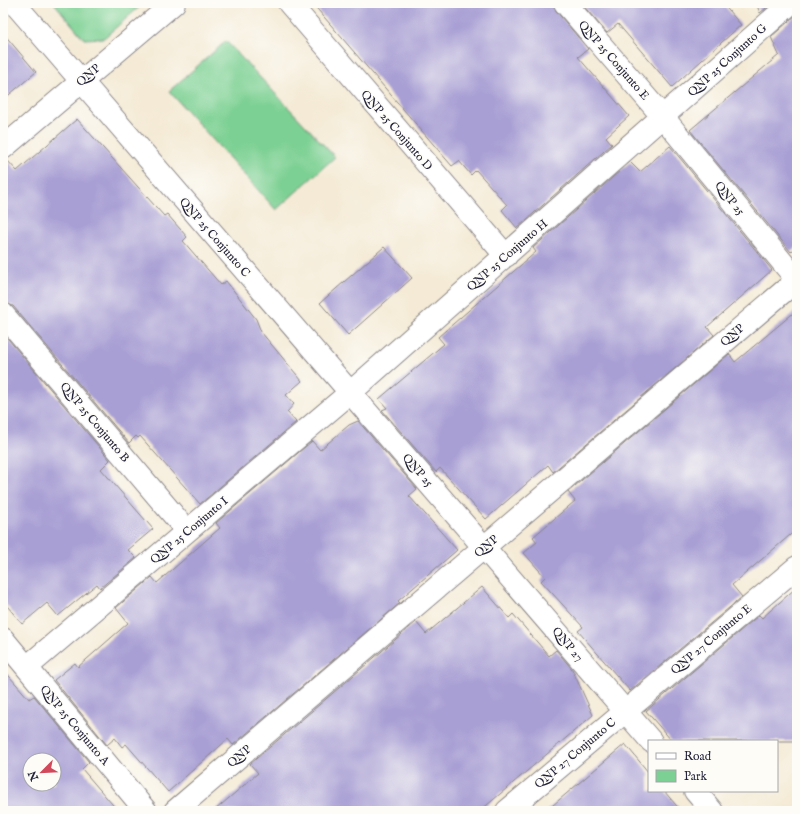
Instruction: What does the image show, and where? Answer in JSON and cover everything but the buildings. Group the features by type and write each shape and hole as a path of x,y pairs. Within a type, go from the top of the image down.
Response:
{"street":[{"name":"QNP 25 Conjunto C","path":"14,3 351,392"},
{"name":"QNP","path":"3,148 80,81 174,3"},
{"name":"QNP 25 Conjunto D","path":"289,3 506,256"},
{"name":"QNP 25 Conjunto E","path":"565,3 663,117"},
{"name":"QNP 25 Conjunto G","path":"663,117 791,3"},
{"name":"QNP 25 Conjunto H","path":"351,392 663,117"},
{"name":"QNP 25","path":"663,117 797,280"},
{"name":"QNP","path":"174,811 797,280"},
{"name":"QNP 25 Conjunto B","path":"3,314 187,531"},
{"name":"QNP 25","path":"351,392 485,547"},
{"name":"QNP 25 Conjunto I","path":"27,668 351,392"},
{"name":"QNP 27","path":"485,547 649,740"},
{"name":"QNP 27 Conjunto E","path":"624,711 797,567"},
{"name":"QNP 25 Conjunto A","path":"3,639 146,811"},
{"name":"QNP 27 Conjunto C","path":"507,811 624,711"},
{"path":"696,792 712,811"}],"green space":[{"path":"54,3 144,3 104,38 84,39"},
{"path":"226,41 335,157 276,210 169,91"}]}
